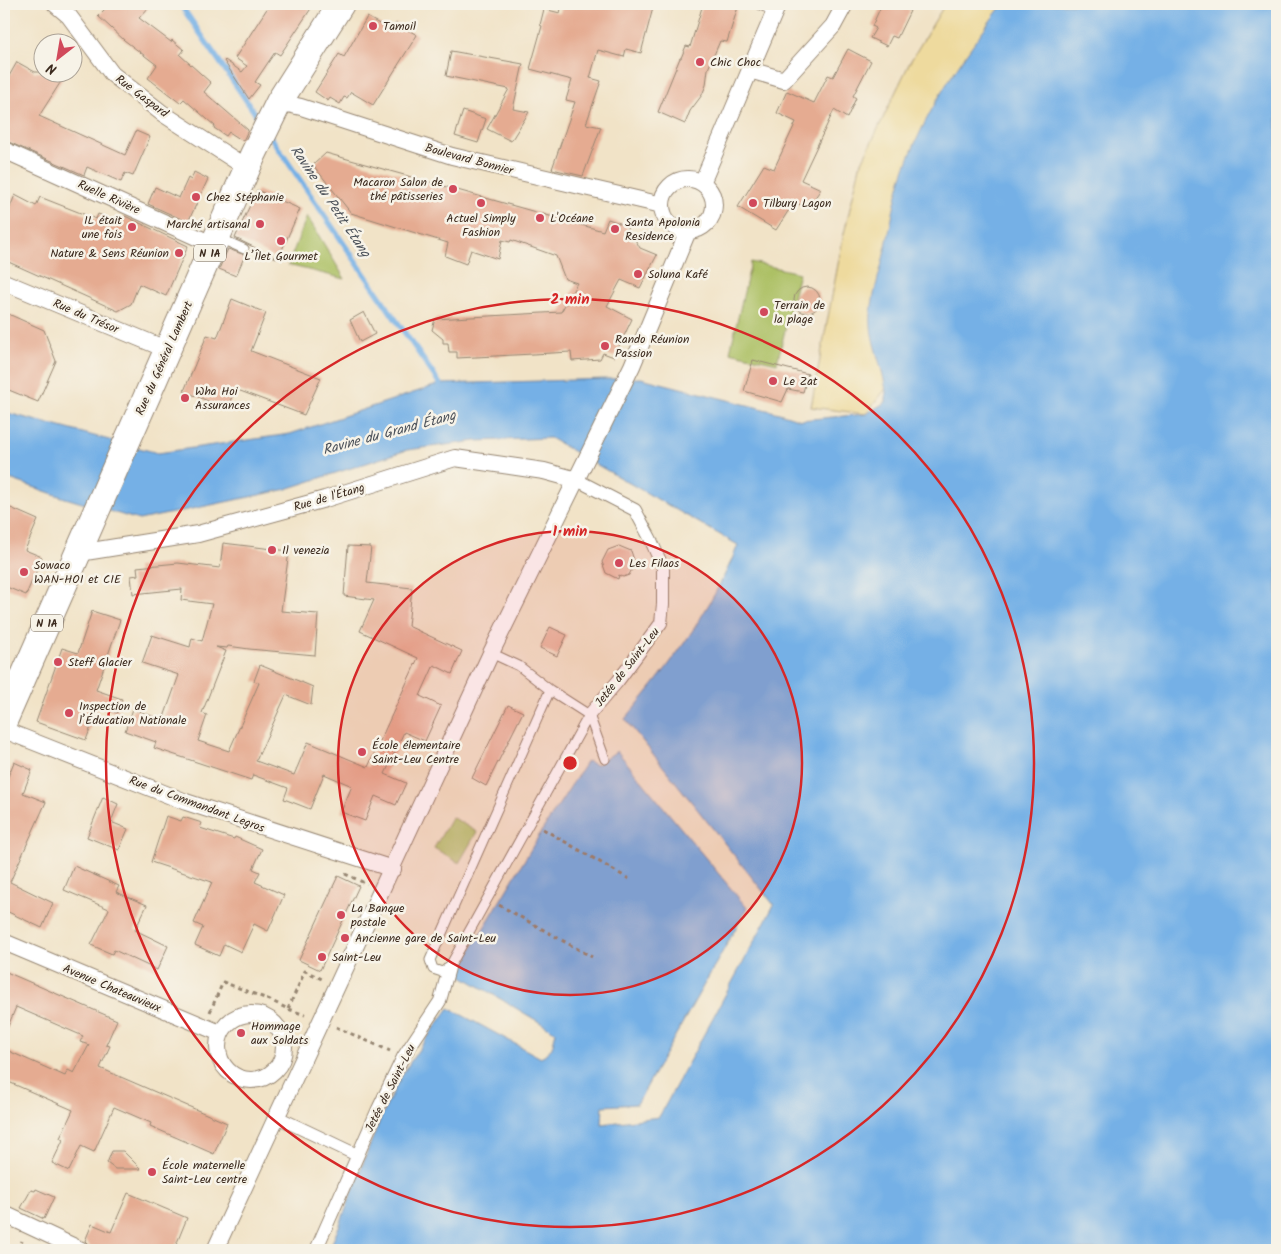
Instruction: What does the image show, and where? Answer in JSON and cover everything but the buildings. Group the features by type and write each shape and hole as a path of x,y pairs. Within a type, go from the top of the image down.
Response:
{"main road":[{"name":"Rue du Général Lambert","path":"4,721 250,162 276,110 342,4"}],"street":[{"name":"Rue Gaspard","path":"55,4 68,16 112,74 162,113 250,162"},
{"path":"750,70 784,80 833,26 845,4"},
{"path":"702,183 776,7"},
{"name":"Boulevard Bonnier","path":"276,110 301,107 452,156 662,205"},
{"name":"Ruelle Rivière","path":"4,150 216,241"},
{"path":"689,179 702,183 711,193 715,206 711,219 701,228 688,231 675,228 665,218 662,205 666,192 676,182 689,179"},
{"path":"215,1250 492,653 632,366 688,231"},
{"name":"Rue du Trésor","path":"4,282 168,350"},
{"name":"Rue de l'Étang","path":"79,553 198,534 325,499 455,458 544,471 580,473"},
{"name":"Jetée de Saint-Leu","path":"580,473 635,510 663,568 661,624 618,681 589,715"},
{"name":"Rue du Commandant Legros","path":"4,730 186,802 393,869"},
{"name":"Avenue Chateauvieux","path":"4,942 220,1033"},
{"name":"Jetée de Saint-Leu","path":"316,1250 357,1155 403,1057 440,1002 449,968"},
{"path":"242,1014 263,1016 273,1022 280,1030 284,1046 281,1061 274,1072 264,1078 242,1079 232,1075 219,1058 217,1047 220,1033 232,1019 242,1014"},
{"path":"281,1061 298,1068"},
{"path":"277,1117 357,1155"},
{"path":"4,1214 81,1250"}],"lane":[{"path":"758,4 776,7"},
{"path":"216,241 244,249"},
{"path":"492,653 519,666 550,690 589,715 606,759"},
{"path":"550,690 430,960 433,969 442,972 449,968 589,715"}],"path":[{"path":"543,829 629,879"},
{"path":"342,854 336,870 367,884 363,892"},
{"path":"499,905 592,957"},
{"path":"288,1009 305,971 323,979 327,971"},
{"path":"203,1026 223,982 288,1009 322,1018 347,1033 403,1057"}],"green space":[{"path":"307,216 345,279 288,265"},
{"name":"Terrain de la plage","path":"751,262 799,273 777,363 730,352"},
{"path":"452,817 477,832 459,863 434,848"}],"sand":[{"path":"945,4 1033,4 894,378 866,414 811,407 843,238 860,166 910,62"}],"water":[{"name":"Ravine du Grand Étang","path":"1003,4 1277,4 1277,1250 329,1250 389,1101 410,1062 449,1008 541,1058 552,1048 556,1032 457,973 543,829 587,761 596,765 617,751 747,908 637,1104 603,1106 602,1124 659,1117 774,905 625,719 658,679 689,636 716,592 738,545 550,438 476,441 407,450 283,490 139,520 4,477 4,412 158,453 290,434 440,384 641,378 801,420 866,414 886,402 884,380 872,336 871,313 901,180 920,133 944,88"}],"waterway":[{"name":"Ravine du Petit Étang","path":"180,4 261,122"},
{"name":"Ravine du Petit Étang","path":"270,136 444,390"}],"place":[{"name":"Tamoil","path":"373,26"},
{"name":"Chic Choc","path":"700,62"},
{"name":"Macaron Salon de thé pâtisseries","path":"453,189"},
{"name":"Chez Stéphanie","path":"196,197"},
{"name":"Actuel Simply Fashion","path":"481,203"},
{"name":"Tilbury Lagon","path":"753,203"},
{"name":"L'Océane","path":"540,218"},
{"name":"Marché artisanal","path":"260,224"},
{"name":"IL était une fois","path":"132,227"},
{"name":"Santa Apolonia Residence","path":"615,229"},
{"name":"L’Îlet Gourmet","path":"281,241"},
{"name":"Nature & Sens Réunion","path":"179,253"},
{"name":"Soluna Kafé","path":"638,274"},
{"name":"Terrain de la plage","path":"764,312"},
{"name":"Rando Réunion Passion","path":"605,346"},
{"name":"Le Zat","path":"773,381"},
{"name":"Wha Hoi Assurances","path":"185,398"},
{"name":"Il venezia","path":"272,550"},
{"name":"Les Filaos","path":"619,563"},
{"name":"Sowaco WAN-HOI et CIE","path":"24,572"},
{"name":"Steff Glacier","path":"58,662"},
{"name":"Inspection de l’Éducation Nationale","path":"69,713"},
{"name":"École élementaire Saint-Leu Centre","path":"362,752"},
{"name":"La Banque postale","path":"341,915"},
{"name":"Ancienne gare de Saint-Leu","path":"345,938"},
{"name":"Saint-Leu","path":"322,957"},
{"name":"Hommage aux Soldats","path":"241,1033"},
{"name":"École maternelle Saint-Leu centre","path":"152,1172"}]}
